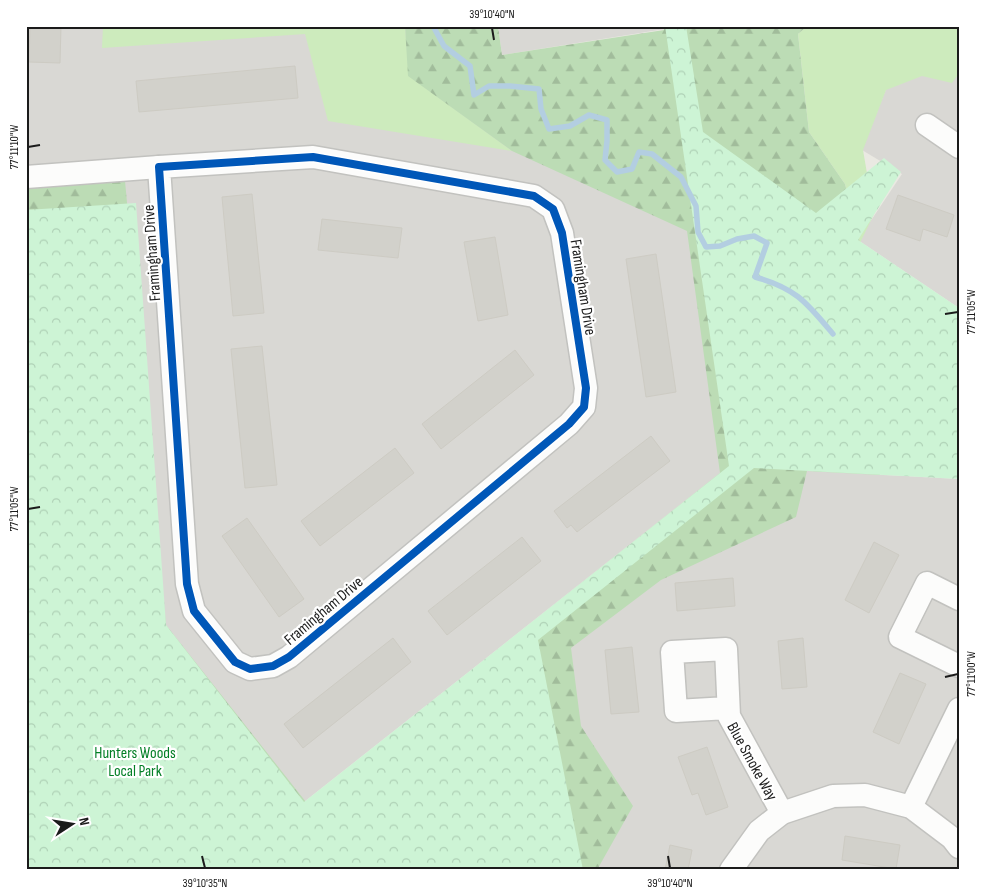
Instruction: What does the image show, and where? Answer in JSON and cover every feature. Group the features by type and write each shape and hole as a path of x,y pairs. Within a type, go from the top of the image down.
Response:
{"street":[{"path":"927,125 959,147"},
{"name":"Framingham Drive","path":"26,177 159,167 313,157 534,196 553,209 562,233 586,388 584,407 554,437 289,657 273,666 250,669 235,662 194,611 187,584 159,167"},
{"path":"959,599 927,583 900,637 959,666"},
{"name":"Blue Smoke Way","path":"728,708 728,716 782,813"},
{"path":"911,807 959,709"},
{"path":"731,870 759,832 782,813 833,796 865,795 911,807 952,838 959,846"}],"shaded area":[{"path":"26,26 405,26 409,76 695,231 729,466 304,802 166,625 26,177"},
{"path":"498,26 665,26 665,29 502,55"},
{"path":"911,26 959,26 959,308 858,240 902,174 862,150"},
{"path":"754,468 959,479 959,870 583,870 538,640"}],"green space":[{"path":"103,26 405,26 409,76 512,151 328,121 305,34 102,48"},
{"path":"405,26 498,26 502,55 664,30 663,26 807,26 798,34 809,132 845,184 860,243 880,475 807,471 796,517 661,580 571,648 581,726 633,806 597,870 26,870 26,177 124,170 166,625 306,802 720,473 687,231 512,151 408,76"},
{"name":"Hunters Woods Local Park","path":"665,26 686,26 703,132 816,213 884,158 901,172 858,240 959,308 959,479 754,468 538,640 583,870 26,870 26,210 136,203 166,625 304,802 729,466"},
{"path":"807,26 959,26 959,73 952,83 922,76 886,90 863,150 874,214 860,243 845,184 809,132 798,34"}],"building":[{"path":"30,26 61,26 60,63 29,62"},
{"path":"295,66 298,98 139,112 136,81"},
{"path":"252,194 264,313 233,316 222,197"},
{"path":"898,195 954,215 947,237 923,229 920,241 886,229"},
{"path":"322,219 402,228 398,258 318,250"},
{"path":"495,237 508,315 478,321 464,242"},
{"path":"656,254 676,392 646,397 626,259"},
{"path":"262,346 277,485 245,488 231,349"},
{"path":"515,350 534,375 441,449 422,424"},
{"path":"651,436 670,461 577,532 571,525 567,528 554,511"},
{"path":"395,448 414,473 320,546 301,521"},
{"path":"247,518 304,599 279,617 222,536"},
{"path":"522,537 541,561 447,635 428,611"},
{"path":"874,542 899,555 869,613 845,600"},
{"path":"733,578 735,606 677,611 675,583"},
{"path":"393,638 411,662 303,748 284,724"},
{"path":"803,638 807,687 782,689 778,641"},
{"path":"632,647 639,712 611,714 605,650"},
{"path":"900,673 926,684 899,744 873,732"},
{"path":"707,747 728,807 706,815 698,793 692,795 678,757"},
{"path":"845,836 900,845 896,869 842,860"},
{"path":"670,845 692,850 688,870 665,870"}],"waterway":[{"path":"433,26 444,46 470,66 474,95 489,86 539,89 541,109 549,129 570,126 589,115 607,120 605,160 617,172 632,169 639,152 652,154 681,177 696,206 698,232 706,247 720,246 737,239 754,236 767,243 755,277 781,286 800,298 833,334"}],"cycle path":[{"path":"313,157 534,196 553,209 562,233 586,388 584,407 569,424 289,657 273,666 250,669 235,662 194,611 187,584 159,167 313,157"}]}
